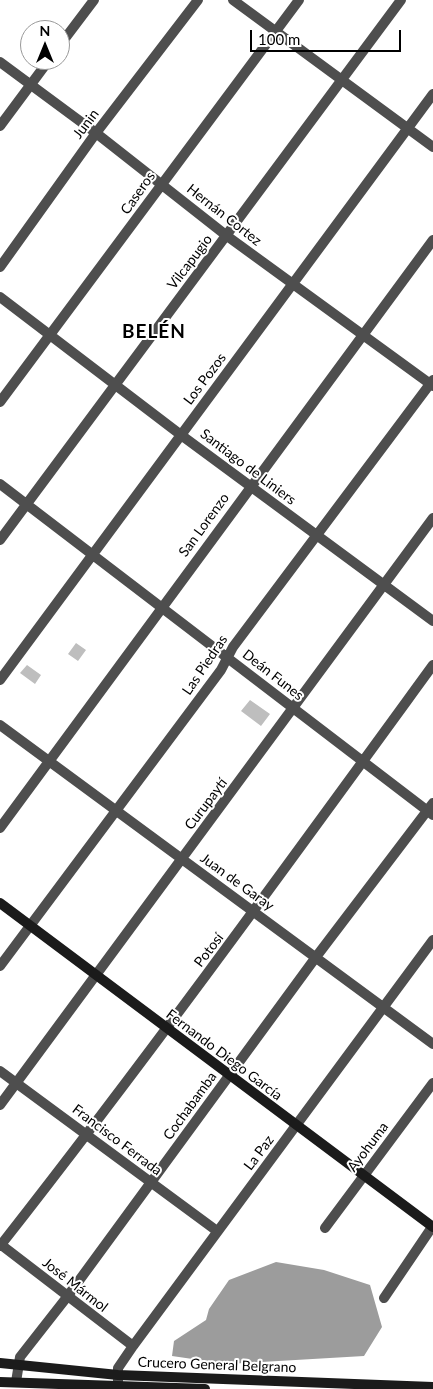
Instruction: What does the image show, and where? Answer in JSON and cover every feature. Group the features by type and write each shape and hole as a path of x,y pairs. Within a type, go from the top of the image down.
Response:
{"main road":[{"name":"Fernando Diego García","path":"0,903 433,1227"},
{"name":"Crucero General Belgrano","path":"0,1363 18,1364 118,1380 205,1389"},
{"name":"Crucero General Belgrano","path":"0,1382 118,1380 432,1386"}],"street":[{"path":"70,32 94,0"},
{"name":"Junin","path":"0,267 96,133 198,0"},
{"path":"233,0 343,79 433,148"},
{"name":"Caseros","path":"0,402 299,0"},
{"name":"Vilcapugio","path":"0,540 401,0"},
{"name":"Hernán Cortez","path":"0,62 96,133 227,236 363,336 432,383"},
{"path":"0,126 42,70"},
{"name":"Los Pozos","path":"0,680 433,94"},
{"name":"San Lorenzo","path":"0,828 250,485 433,240"},
{"name":"Santiago de Liniers","path":"0,297 181,435 433,621"},
{"name":"Las Piedras","path":"0,966 228,658 233,647 432,383"},
{"name":"Deán Funes","path":"0,484 362,762 431,810"},
{"name":"Curupaytí","path":"0,1106 433,518"},
{"name":"Potosí","path":"0,1245 87,1135 167,1029 433,665"},
{"name":"Juan de Garay","path":"0,725 384,1006 433,1044"},
{"name":"Cochabamba","path":"16,1382 20,1357 67,1297 316,957 431,810"},
{"name":"La Paz","path":"118,1380 118,1368 133,1346 433,940"},
{"name":"Francisco Ferrada","path":"0,1071 217,1231"},
{"name":"Ayohuma","path":"325,1228 433,1082"},
{"path":"384,1298 433,1227"},
{"name":"José Mármol","path":"0,1245 133,1346"}],"shaded area":[{"path":"276,1262 324,1270 370,1285 382,1327 364,1356 227,1364 172,1356 174,1341 206,1320 209,1309 229,1280"}],"building":[{"path":"76,643 86,650 78,661 68,654"},
{"path":"27,665 41,675 35,684 20,673"},
{"path":"250,700 270,714 261,726 241,711"}],"district":[{"name":"BELÉN","path":"154,332"}]}
